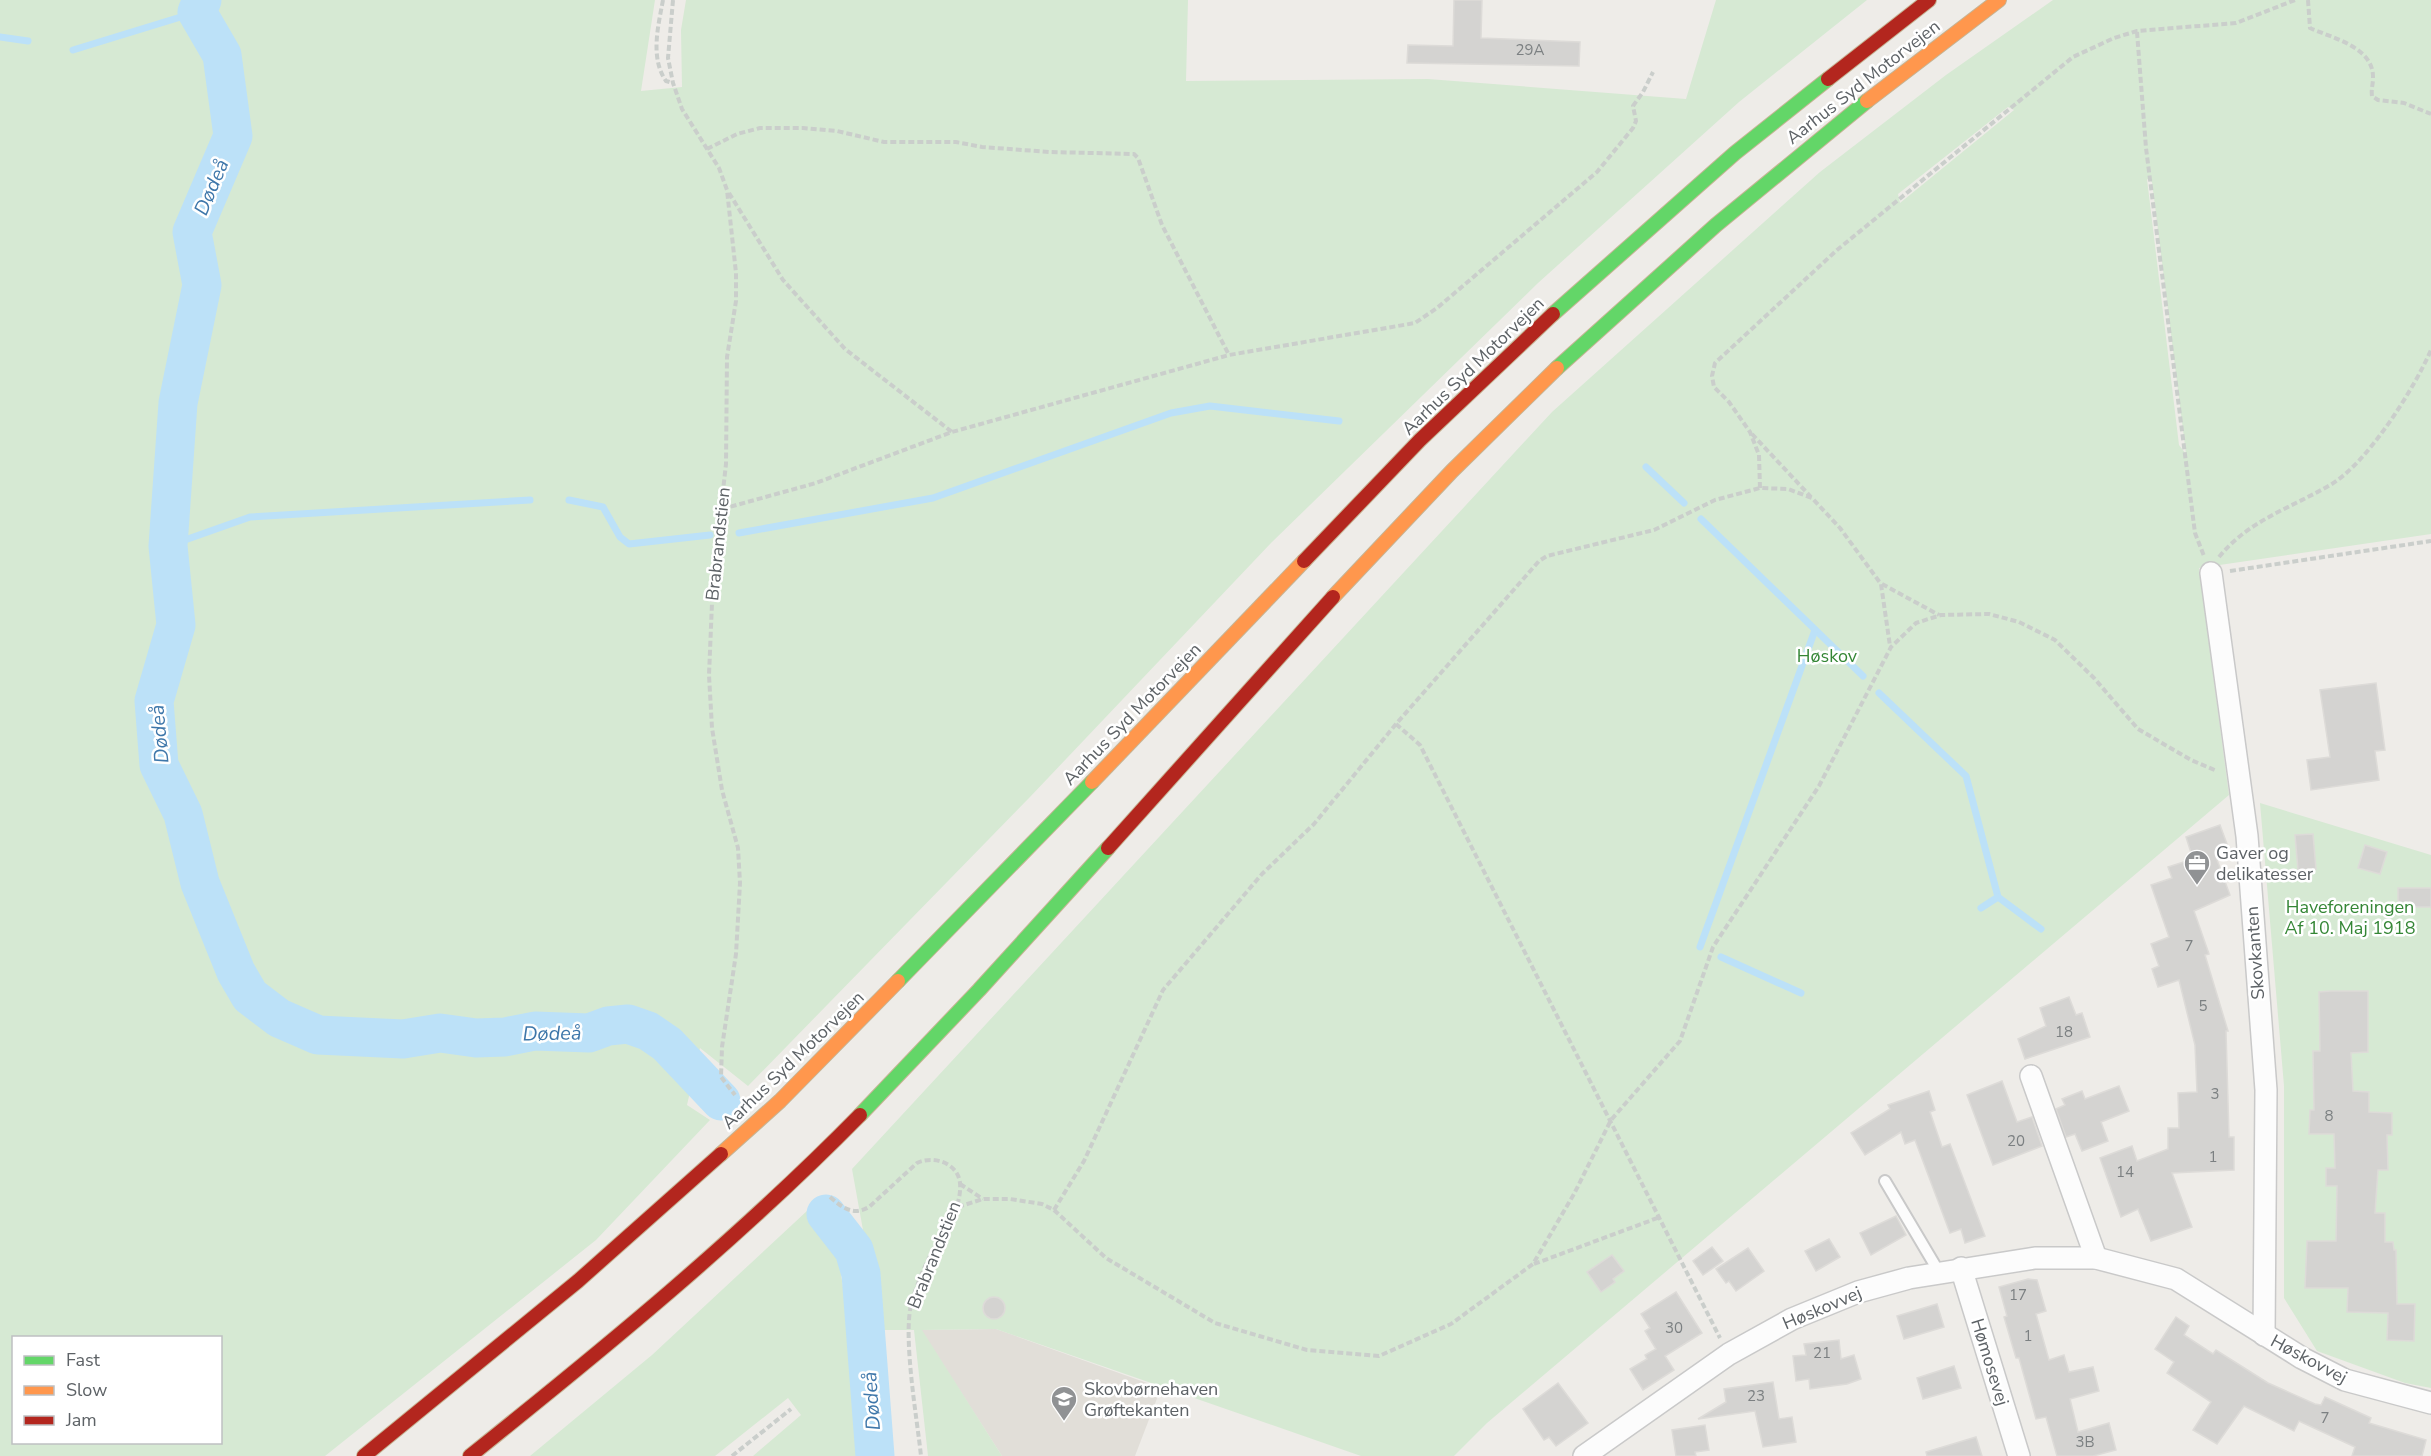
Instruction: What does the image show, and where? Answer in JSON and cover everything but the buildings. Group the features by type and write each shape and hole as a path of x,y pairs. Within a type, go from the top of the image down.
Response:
{"highway":[{"name":"Aarhus Syd Motorvejen","path":"364,1456 578,1281 780,1101 1036,840 1420,440 1577,292 1735,153 1929,0"},
{"name":"Aarhus Syd Motorvejen","path":"470,1456 623,1335 816,1160 937,1034 1452,471 1604,324 1768,180 1924,55 1999,0"}],"street":[{"name":"Skovkanten","path":"2211,573 2241,781 2266,1090 2264,1335"},
{"path":"2031,1076 2096,1258"},
{"name":"Høskovvej","path":"1584,1456 1729,1354 1792,1319 1858,1292 1939,1272 2035,1258 2096,1258 2176,1279 2264,1335 2345,1380 2431,1402"},
{"name":"Hømosevej","path":"1961,1268 2019,1456"}],"lane":[{"path":"1885,1181 1939,1272"}],"path":[{"path":"663,0 657,49 659,71 666,81 673,83"},
{"name":"Brabrandstien","path":"673,0 668,58 673,83 682,108 719,168 727,190 734,244 736,301 727,357 726,464 712,579 709,675 712,728 722,790 738,848 740,883 736,954 722,1047 721,1077 735,1095"},
{"path":"1941,615 1881,584 1840,528 1750,432 1729,402 1714,387 1712,376 1715,363 1837,249 2073,57 2114,38 2137,31 2236,23 2295,0"},
{"path":"2308,0 2310,28 2359,50 2366,56 2373,77 2372,96 2378,100 2404,103 2431,114"},
{"path":"2137,31 2146,148 2195,532 2211,573"},
{"path":"722,509 816,483 952,432 1229,355 1385,330 1415,323 1437,308 1597,172 1633,128 1636,121 1633,106 1653,72"},
{"path":"707,149 737,134 760,128 781,128 837,131 884,142 956,142 1016,150 1134,154 1142,167 1162,225 1229,355"},
{"path":"727,190 783,280 845,349 952,432"},
{"path":"2211,573 2220,555 2249,527 2332,484 2355,464 2387,424 2423,369 2431,350"},
{"path":"1750,432 1759,455 1760,488"},
{"path":"1054,1210 1084,1161 1163,990 1262,874 1314,824 1396,724 1539,561 1547,556 1654,530 1715,500 1760,488 1788,489 1812,498"},
{"path":"2211,573 2431,541"},
{"path":"1881,584 1891,647"},
{"path":"1533,1264 1574,1194 1611,1120 1680,1041 1713,947 1819,786 1891,647 1916,623 1941,615 1989,614 2019,622 2055,640 2094,678 2138,729 2191,760 2241,781"},
{"path":"1396,724 1420,745 1729,1354"},
{"name":"Brabrandstien","path":"830,1197 847,1210 860,1212 869,1207 917,1163 925,1159 940,1161 948,1165 955,1172 960,1183 958,1207 932,1253 912,1301 909,1326 921,1456"},
{"path":"960,1183 969,1192 982,1199"},
{"path":"958,1207 982,1199 1028,1202 1054,1210 1106,1258 1215,1323 1307,1350 1379,1356 1451,1324 1533,1264 1660,1217"},
{"path":"732,1456 791,1409"}],"shaded area":[{"name":"Skovbørnehaven Grøftekanten","path":"996,1329 1161,1388 1135,1456 1002,1456 921,1330"}],"green space":[{"path":"0,0 655,0 641,91 682,87 681,30 686,0 1188,0 1186,81 1428,79 1686,99 1716,0 1867,0 1739,102 1538,283 1271,543 1030,797 748,1086 700,1048 687,1105 710,1120 596,1240 325,1456 0,1456"},
{"name":"Høskov","path":"2053,0 2431,0 2431,534 2199,568 2229,795 1487,1423 1454,1456 1361,1456 996,1329 922,1330 1002,1456 928,1456 914,1330 881,1330 852,1169 1552,412 1820,172 1946,75","holes":["2008,107 2014,110 1900,203 1898,194","2147,179 2152,182 2186,454 2179,445"]},
{"name":"Haveforeningen Af 10. Maj 1918","path":"2260,803 2431,855 2431,1388 2405,1383 2317,1351 2284,1298 2284,1086"},
{"path":"808,1210 836,1239 852,1350 860,1456 753,1456 801,1415 788,1398 715,1456 530,1456 652,1355"}],"waterway":[{"name":"Dødeå","path":"202,0 197,12 222,55 233,136 192,232 202,285 178,403 168,546 176,625 154,701 159,765 183,814 200,883 236,972 250,996 279,1018 318,1035 403,1039 440,1033 476,1038 505,1037 535,1031 589,1033 608,1026 628,1024 648,1031 667,1044 721,1101"},
{"path":"73,50 197,12"},
{"path":"0,37 28,41"},
{"path":"739,533 933,498 1171,413 1210,406 1339,421"},
{"path":"1646,467 1684,503"},
{"path":"168,546 250,517 530,500"},
{"path":"569,500 603,507 620,537 629,544 710,535"},
{"path":"1701,519 1863,676"},
{"path":"1700,947 1815,630"},
{"path":"1879,693 1966,776 1998,897 2041,929"},
{"path":"1981,908 1998,897"},
{"path":"1721,957 1801,993"},
{"name":"Dødeå","path":"826,1214 854,1250 861,1274 875,1456"}],"traffic: fast":[{"path":"1553,314 1735,153 1828,79"},
{"path":"1557,368 1716,225 1867,101"},
{"path":"898,981 1092,782"},
{"path":"860,1115 979,990 1108,848"}],"traffic: slow":[{"path":"1867,101 1999,0"},
{"path":"1333,597 1452,471 1557,368"},
{"path":"1092,782 1304,561"},
{"path":"721,1154 780,1101 898,981"}],"traffic: jam":[{"path":"1828,79 1929,0"},
{"path":"1304,561 1420,440 1553,314"},
{"path":"1108,848 1333,597"},
{"path":"470,1456 571,1375 719,1249 860,1115"},
{"path":"364,1456 578,1281 721,1154"}],"place":[{"name":"Gaver og delikatesser","path":"2197,886"},
{"name":"Skovbørnehaven Grøftekanten","path":"1064,1422"}]}
